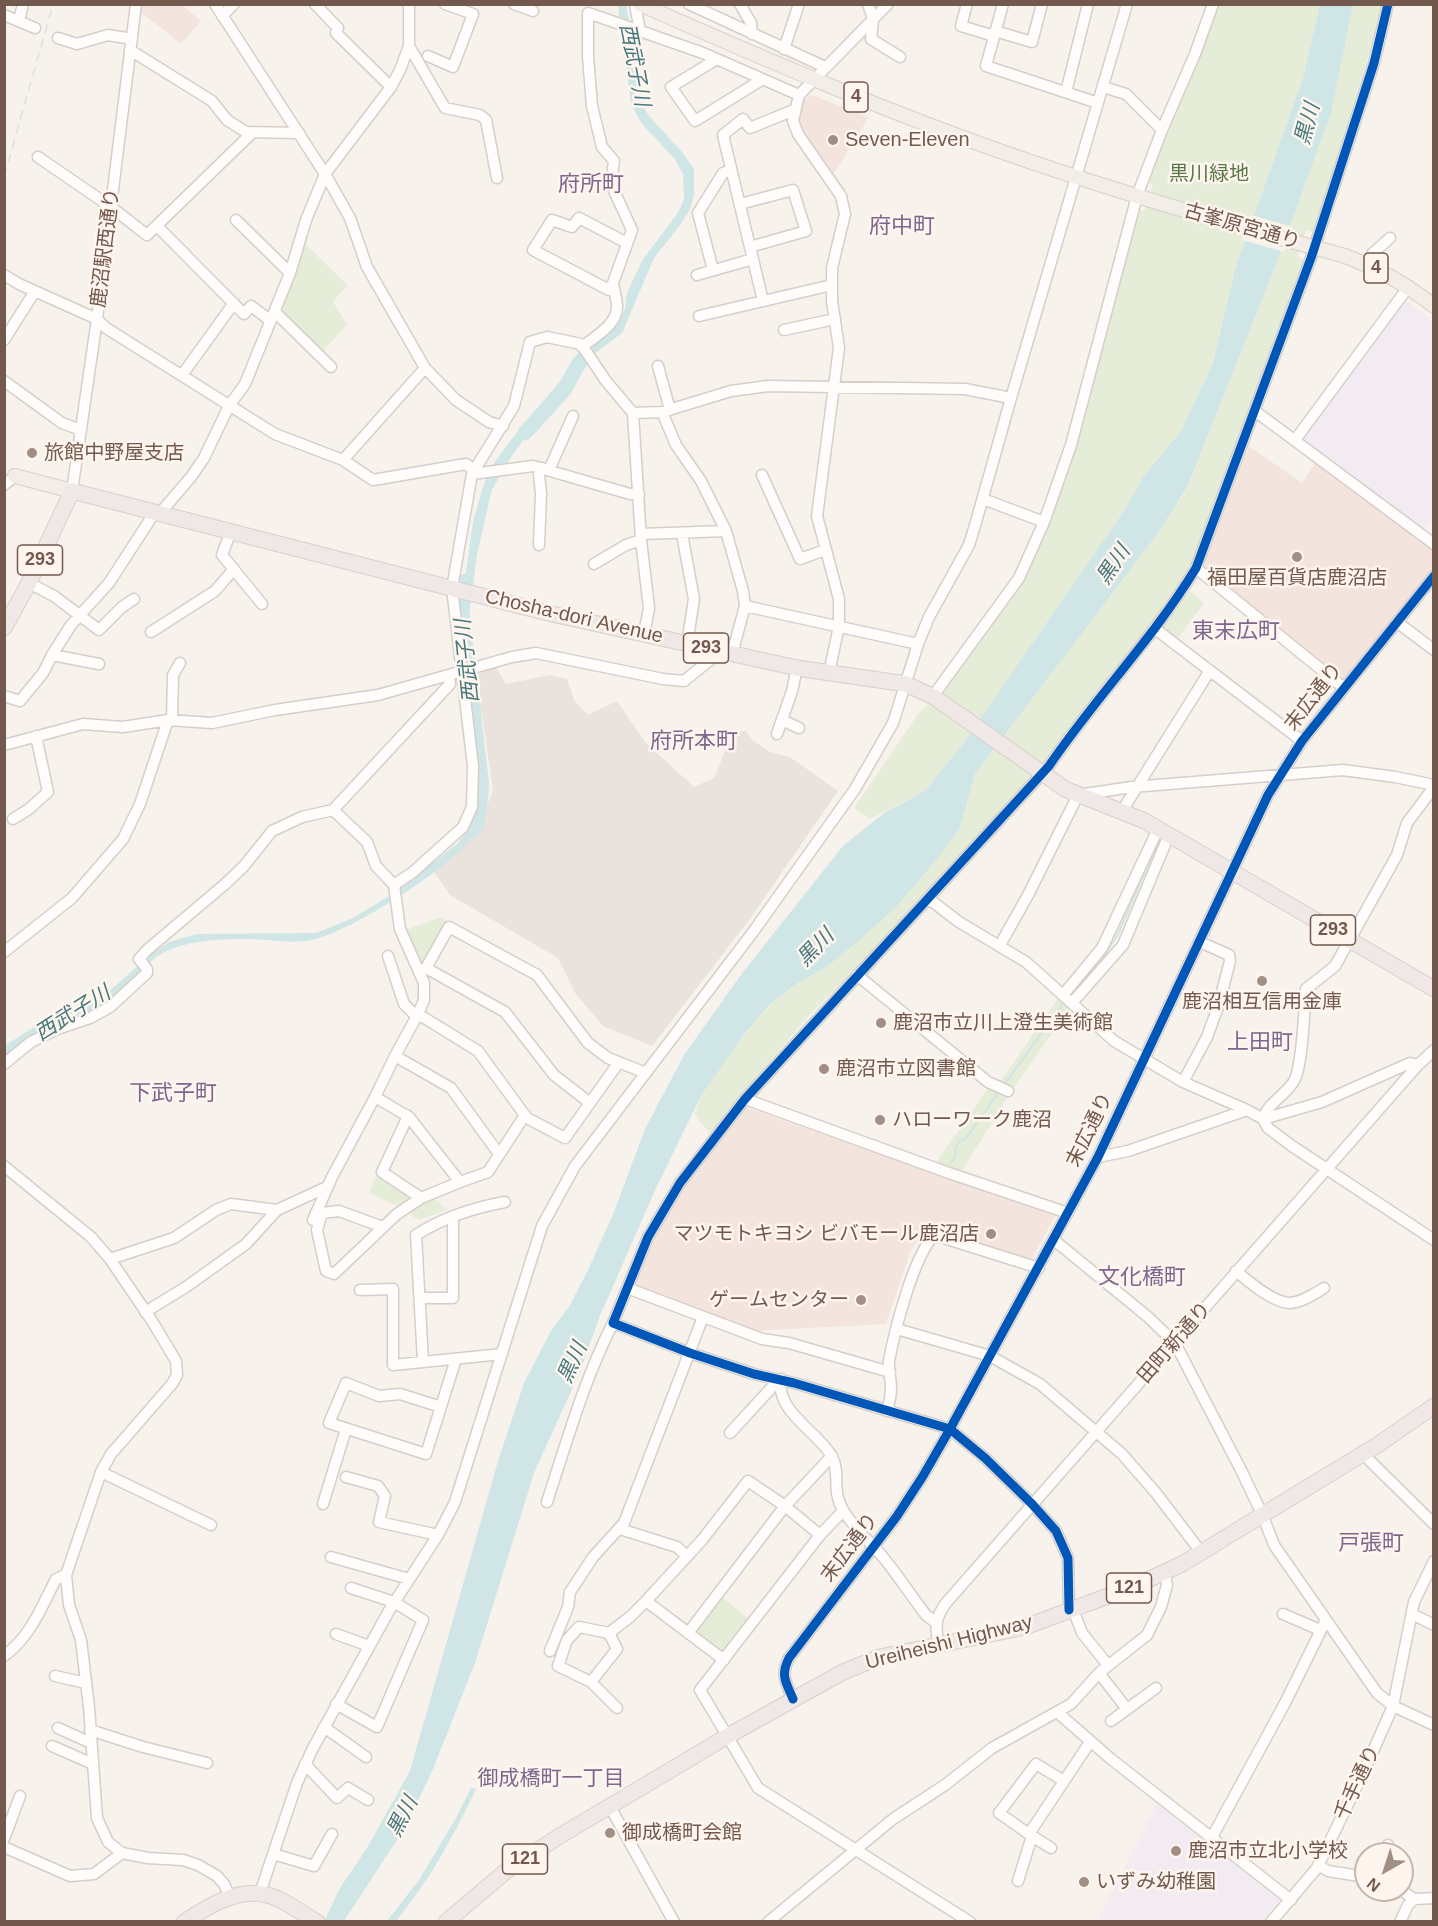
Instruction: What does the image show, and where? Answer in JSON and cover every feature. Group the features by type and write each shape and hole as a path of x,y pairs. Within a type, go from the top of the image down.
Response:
{"highway":[{"name":"Chosha-dori Avenue","path":"72,491 477,595 687,644 797,668 906,684 933,697 1065,789 1122,811 1164,832 1434,989"},
{"name":"293","path":"4,628 72,491"},
{"name":"Ureiheishi Highway","path":"446,1922 505,1872 609,1805 853,1667 880,1658 1025,1627 1164,1573 1363,1454 1434,1406"},
{"path":"184,1922 230,1897 249,1893 260,1893 275,1898 317,1922"}],"main road":[{"name":"4","path":"640,4 813,80 973,141 1076,177"},
{"name":"古峯原宮通り","path":"1076,177 1366,264 1409,286 1434,306"},
{"path":"8,477 72,491"}],"street":[{"path":"19,21 23,4"},
{"name":"鹿沼駅西通り","path":"72,491 97,319 136,4"},
{"path":"215,4 325,174 350,218 367,267 425,369 456,400 489,422 503,426"},
{"path":"222,16 234,4"},
{"path":"315,4 338,28 336,33 392,87"},
{"path":"4,696 20,701 43,673 52,655 79,616 109,583 158,512 191,477 204,458 229,406 245,384 290,273 306,220 325,174 392,87 409,46 409,4"},
{"path":"428,56 453,67 473,14 445,4"},
{"path":"514,4 533,11"},
{"path":"635,4 640,32"},
{"path":"689,4 825,67"},
{"path":"740,4 750,23 752,34"},
{"path":"784,49 799,4"},
{"path":"868,4 873,19 872,39 900,57"},
{"path":"829,673 838,626 839,598 817,516 839,348 832,268 845,214 841,196 798,134 793,121 799,95 888,4"},
{"path":"967,4 961,26 1032,42 1042,4"},
{"path":"1003,4 986,66 1098,103"},
{"path":"1066,92 1088,4"},
{"path":"260,1893 305,1764 394,1602 438,1535 455,1502 542,1226 575,1166 753,933 855,789 894,723 918,644 938,600 969,545 1127,4"},
{"path":"933,697 1019,578 1044,522 1071,445 1139,196 1162,130 1195,54 1213,4"},
{"path":"547,1502 597,1354 614,1323 648,1237 680,1183 745,1099 929,899 1041,772 1154,628 1196,568 1255,411 1312,247 1374,63 1388,4"},
{"path":"627,243 579,218 572,227 552,220 533,250 609,290 632,230 611,184 614,161 602,147 592,106 588,56 588,13 717,59 799,95"},
{"path":"4,15 35,28"},
{"path":"58,38 77,44 108,35 131,44 212,101 227,120 246,132 299,133"},
{"path":"409,46 445,108 480,115 486,120 496,178"},
{"path":"717,59 671,87 695,121 763,79"},
{"path":"1103,87 1126,94 1162,130"},
{"path":"763,301 723,135 744,119 750,128 794,110"},
{"path":"38,157 111,207 147,236 253,132"},
{"path":"713,270 698,213 723,173 732,170"},
{"path":"740,204 793,190 806,231 750,247"},
{"path":"236,220 290,273"},
{"path":"157,226 244,314 251,306 273,316 331,367"},
{"path":"1366,264 1390,238"},
{"path":"697,275 753,259"},
{"path":"4,274 35,291 97,319 106,328 275,434 343,460 373,480 466,464 473,473"},
{"path":"582,347 610,324 616,314 613,283"},
{"path":"699,316 832,285"},
{"path":"1295,440 1409,286"},
{"path":"4,340 35,291"},
{"path":"182,375 234,303"},
{"path":"784,330 835,318"},
{"path":"394,885 413,872 463,827 472,807 473,766 455,589 473,473 514,406 530,342 547,337 581,344 606,381 633,413 641,537 649,608 644,634"},
{"path":"658,366 666,411 676,445 701,481 726,531 743,591 745,606 732,654"},
{"path":"343,460 425,369"},
{"path":"4,381 62,423 81,430"},
{"path":"633,413 666,411 731,391 768,386 965,389 1011,398"},
{"path":"1255,411 1434,544"},
{"path":"539,545 541,494 539,474 546,469 573,416"},
{"path":"473,473 533,466 630,494 639,494"},
{"path":"762,475 800,559 825,550"},
{"path":"983,500 1044,522"},
{"path":"231,531 222,555 262,604"},
{"path":"594,564 641,537 726,531"},
{"path":"682,534 694,599 687,644"},
{"path":"1196,568 1344,688"},
{"path":"151,632 215,591 234,569"},
{"name":"末広通り","path":"794,1699 784,1677 784,1668 789,1658 909,1499 950,1429 1098,1157 1268,795 1302,741 1434,576"},
{"path":"28,583 54,596 99,630 122,607 135,599"},
{"path":"745,606 918,644"},
{"path":"1397,622 1434,650"},
{"path":"1154,628 1302,741"},
{"path":"4,745 83,724 123,727 170,720 212,723 275,710 378,694 536,653 663,679 684,681 710,660 712,649"},
{"path":"52,655 99,664"},
{"path":"4,952 72,898 123,839 140,804 170,720 173,675 180,663"},
{"path":"797,668 792,691 777,728 799,728"},
{"path":"1122,811 1209,672"},
{"path":"4,1064 31,1042 60,1028 90,1018 110,1007 147,973 147,969 139,959 147,950 244,866 272,831 302,817 333,810 450,684 449,676"},
{"path":"13,819 48,792 36,736"},
{"path":"1000,945 1078,795 1138,786 1343,770 1395,777 1434,786 1407,823 1397,855 1335,966 1306,989 1300,1053 1295,1079 1266,1110 1263,1119"},
{"path":"311,1224 327,1187 418,1015 424,999 424,983 400,929 394,885 376,866 368,842 333,810"},
{"path":"1063,995 1091,963 1106,941 1164,832"},
{"path":"1072,1003 1124,945 1164,832"},
{"path":"929,899 958,922 1026,962 1114,1041 1183,1082 1263,1119 1268,1128 1324,1169 1434,1240"},
{"path":"590,1103 554,1075 505,1012 426,968 449,927 537,975 588,1043 608,1058 646,1073"},
{"path":"1183,1082 1207,1037 1218,1007 1230,961 1229,955 1200,942"},
{"path":"388,956 404,1004 478,1052 525,1115 565,1138 619,1062"},
{"path":"857,975 988,1082 1008,1091"},
{"name":"田町新通り","path":"935,1622 946,1604 1097,1433 1324,1169 1434,1050"},
{"path":"395,1056 451,1088 499,1154"},
{"path":"1263,1119 1322,1102 1410,1063 1418,1065"},
{"path":"375,1097 408,1116 460,1182"},
{"path":"745,1099 949,1173 1068,1213"},
{"path":"1098,1157 1128,1151 1247,1110"},
{"path":"383,1227 339,1211 322,1213 317,1230 326,1271 334,1274 397,1214 422,1198 488,1172 525,1115"},
{"path":"408,1116 382,1172 422,1198"},
{"path":"6,1170 92,1237 110,1259 176,1361 177,1375 172,1384 111,1454 101,1472 66,1575 69,1605 81,1641 97,1818 108,1842 122,1853 148,1858 183,1860 198,1865 217,1876 230,1897"},
{"path":"145,1312 186,1287 246,1244 277,1210 327,1187"},
{"path":"423,1362 417,1235 435,1223 472,1208 505,1202"},
{"path":"110,1259 174,1238 216,1210 231,1204 277,1210"},
{"path":"420,1298 453,1298 453,1216"},
{"path":"887,1411 891,1388 889,1364 897,1329 915,1268 933,1235 1039,1268"},
{"path":"1054,1239 1121,1294 1175,1343 1262,1514 1274,1545 1377,1693 1393,1706 1434,1725"},
{"path":"1236,1271 1258,1290 1288,1303 1305,1299 1324,1288"},
{"path":"627,1288 762,1339 789,1343 890,1372"},
{"path":"360,1290 393,1289 393,1365 502,1354"},
{"path":"550,1651 568,1607 570,1592 593,1557 624,1523 704,1317"},
{"path":"614,1323 690,1353 754,1374 950,1429 967,1441 1032,1504 1056,1531 1068,1558 1071,1610 1082,1633 1108,1665"},
{"path":"897,1329 990,1356 1040,1384 1122,1454 1156,1493 1201,1552"},
{"path":"441,1407 400,1394 379,1396 346,1383 329,1423 426,1454 441,1407 456,1359"},
{"path":"730,1433 774,1384 780,1382"},
{"path":"780,1382 781,1392 794,1415 832,1456 836,1468 836,1495 843,1511 926,1615 935,1622 938,1645"},
{"path":"323,1504 346,1428"},
{"path":"1363,1454 1434,1524"},
{"path":"687,1633 785,1506 832,1456"},
{"path":"101,1472 211,1525"},
{"path":"346,1478 378,1486 385,1496 379,1522 438,1535"},
{"path":"617,1708 591,1682 558,1666 567,1640 579,1628 609,1633 630,1617 702,1540 748,1481 785,1506 820,1535"},
{"path":"843,1511 820,1535 700,1690 758,1788 970,1922"},
{"path":"620,1528 677,1547 687,1556"},
{"path":"332,1557 409,1579"},
{"name":"千手通り","path":"1271,1922 1318,1865 1393,1706 1412,1614 1419,1590 1434,1561"},
{"path":"768,1922 855,1850 992,1748 1071,1704 1099,1673 1147,1635 1153,1625 1167,1585 1164,1573"},
{"path":"4,1656 19,1646 29,1631 56,1578 66,1575"},
{"path":"336,1704 377,1727 423,1620 394,1602 351,1588"},
{"path":"646,1601 724,1660"},
{"path":"1283,1614 1320,1630"},
{"path":"1412,1614 1434,1625"},
{"path":"1212,1839 1285,1703 1326,1620"},
{"path":"591,1682 616,1649 609,1633"},
{"path":"336,1634 369,1646"},
{"path":"1099,1673 1127,1710"},
{"path":"55,1676 86,1683"},
{"path":"1111,1721 1156,1688"},
{"path":"1057,1712 1090,1742 1291,1900"},
{"path":"324,1727 346,1745 366,1757"},
{"path":"58,1728 91,1743"},
{"path":"90,1730 143,1747 207,1763"},
{"path":"1018,1881 1030,1835 1090,1742"},
{"path":"52,1746 93,1764"},
{"path":"305,1764 337,1798 348,1788 368,1800"},
{"path":"1051,1848 999,1813 1036,1764 1064,1781"},
{"path":"4,1839 20,1796"},
{"path":"609,1805 674,1922"},
{"path":"273,1854 314,1866 332,1834"},
{"path":"4,1847 70,1876 94,1874 122,1853"},
{"path":"1318,1865 1328,1871 1354,1874"},
{"path":"1414,1899 1434,1898"},
{"path":"1400,1922 1411,1902"}],"shaded area":[{"path":"142,5 182,5 201,21 181,44 141,12"},
{"path":"811,95 869,117 833,175 801,129 799,116 803,101"},
{"path":"1404,299 1433,322 1433,517 1423,530 1301,439"},
{"path":"1249,446 1302,483 1315,463 1433,550 1433,570 1344,680 1200,567"},
{"path":"493,661 506,684 550,675 567,679 574,700 588,715 617,701 645,742 694,787 714,778 733,732 746,731 752,740 770,752 790,757 838,791 749,920 652,1046 603,1026 575,993 558,958 450,895 434,872 478,830 493,790 475,667"},
{"path":"742,1106 1055,1216 1031,1260 926,1228 911,1250 886,1324 754,1331 638,1286 633,1278 682,1181"},
{"name":"鹿沼市立北小学校","path":"1158,1802 1281,1900 1261,1921 1097,1922"}],"green space":[{"name":"黒川緑地","path":"1216,5 1320,5 1303,78 1235,269 1213,363 1181,431 1143,477 1126,508 962,745 926,790 870,819 854,808 919,713 960,668 1044,528 1138,210 1144,211 1153,184 1146,183"},
{"name":"黒川緑地","path":"1353,5 1382,5 1315,232 1306,230 1298,257 1306,261 1194,563 1176,594 1050,760 874,951 809,1015 738,1098 712,1135 695,1113 702,1094 718,1068 769,1005 796,984 826,967 960,828 975,774 1158,533 1188,487 1274,270 1331,113"},
{"path":"303,242 347,285 333,302 347,325 321,353 279,310"},
{"path":"1190,591 1204,603 1177,639 1163,628"},
{"path":"441,917 447,921 421,966 406,930"},
{"path":"1058,998 1070,1008 1003,1103 961,1172 936,1163 988,1088 996,1088"},
{"path":"377,1175 409,1192 411,1200 400,1207 369,1193"},
{"path":"433,1198 447,1210 418,1220 406,1211"},
{"path":"721,1596 749,1619 726,1651 719,1652 696,1635 696,1628"}],"water":[{"path":"618,5 626,5 632,35 637,89 642,105 694,169 694,195 690,209 681,224 654,258 622,333 581,364 571,376 564,390 546,407 505,466 491,492 477,555 469,612 489,783 486,809 479,828 463,848 445,864 400,896 351,924 330,934 305,941 252,939 201,941 171,949 144,967 104,1004 36,1033 5,1057 5,1049 29,1031 104,996 150,955 169,942 197,934 316,933 353,918 389,896 457,844 472,825 482,801 483,791 465,632 465,579 473,522 482,490 490,469 510,441 581,356 613,329 620,320 625,309 627,293 642,261 679,211 684,199 683,174 675,159 642,124 631,104"},
{"name":"黒川","path":"1320,5 1353,5 1331,113 1274,270 1188,486 1158,533 975,774 960,828 941,854 896,907 858,941 826,967 796,984 769,1005 743,1036 702,1094 656,1188 599,1318 581,1369 534,1473 475,1663 433,1769 406,1826 344,1921 324,1922 340,1888 367,1848 410,1771 498,1461 524,1383 552,1329 569,1307 588,1270 614,1212 645,1129 684,1055 743,972 843,846 884,813 926,790 962,745 1126,508 1143,477 1181,431 1213,363 1235,269 1303,78"},
{"path":"471,1788 476,1789 450,1841 430,1874 396,1921 387,1921 419,1880"}],"pier":[{"path":"1251,215 1293,227 1284,252 1242,240"}],"waterway":[{"name":"西武子川","path":"525,433 564,390 579,363 586,356"},
{"name":"西武子川","path":"466,581 462,610 465,661 472,685 479,803 477,823 473,830"},
{"path":"1071,993 1106,953 1118,934 1159,840"},
{"path":"1004,1085 1064,1002"},
{"name":"西武子川","path":"4,1055 37,1034 83,1012"},
{"path":"951,1163 960,1140 964,1141 999,1092"}],"railway":[{"path":"4,177 53,4"}],"cycle path":[{"path":"1069,1610 1068,1558 1056,1531 985,1458 950,1429 794,1383 754,1374 690,1353 613,1323 648,1237 680,1183 745,1099 1049,766 1085,716 1143,644 1196,568 1311,258 1374,63 1388,4"},
{"path":"793,1699 784,1674 789,1658 897,1516 950,1429 1098,1157 1268,795 1302,741 1434,576"}],"place":[{"name":"Seven-Eleven","path":"833,140"},
{"name":"旅館中野屋支店","path":"32,453"},
{"name":"福田屋百貨店鹿沼店","path":"1297,557"},
{"name":"鹿沼相互信用金庫","path":"1262,981"},
{"name":"鹿沼市立川上澄生美術館","path":"881,1023"},
{"name":"鹿沼市立図書館","path":"824,1069"},
{"name":"ハローワーク鹿沼","path":"880,1120"},
{"name":"マツモトキヨシ ビバモール鹿沼店","path":"991,1234"},
{"name":"ゲームセンター","path":"861,1300"},
{"name":"御成橋町会館","path":"610,1833"},
{"name":"鹿沼市立北小学校","path":"1176,1851"},
{"name":"いずみ幼稚園","path":"1084,1882"}],"district":[{"name":"府所町","path":"591,185"},
{"name":"府中町","path":"902,227"},
{"name":"東末広町","path":"1236,632"},
{"name":"府所本町","path":"694,742"},
{"name":"上田町","path":"1260,1043"},
{"name":"下武子町","path":"173,1094"},
{"name":"文化橋町","path":"1142,1278"},
{"name":"戸張町","path":"1371,1544"},
{"name":"御成橋町一丁目","path":"551,1779"}]}
